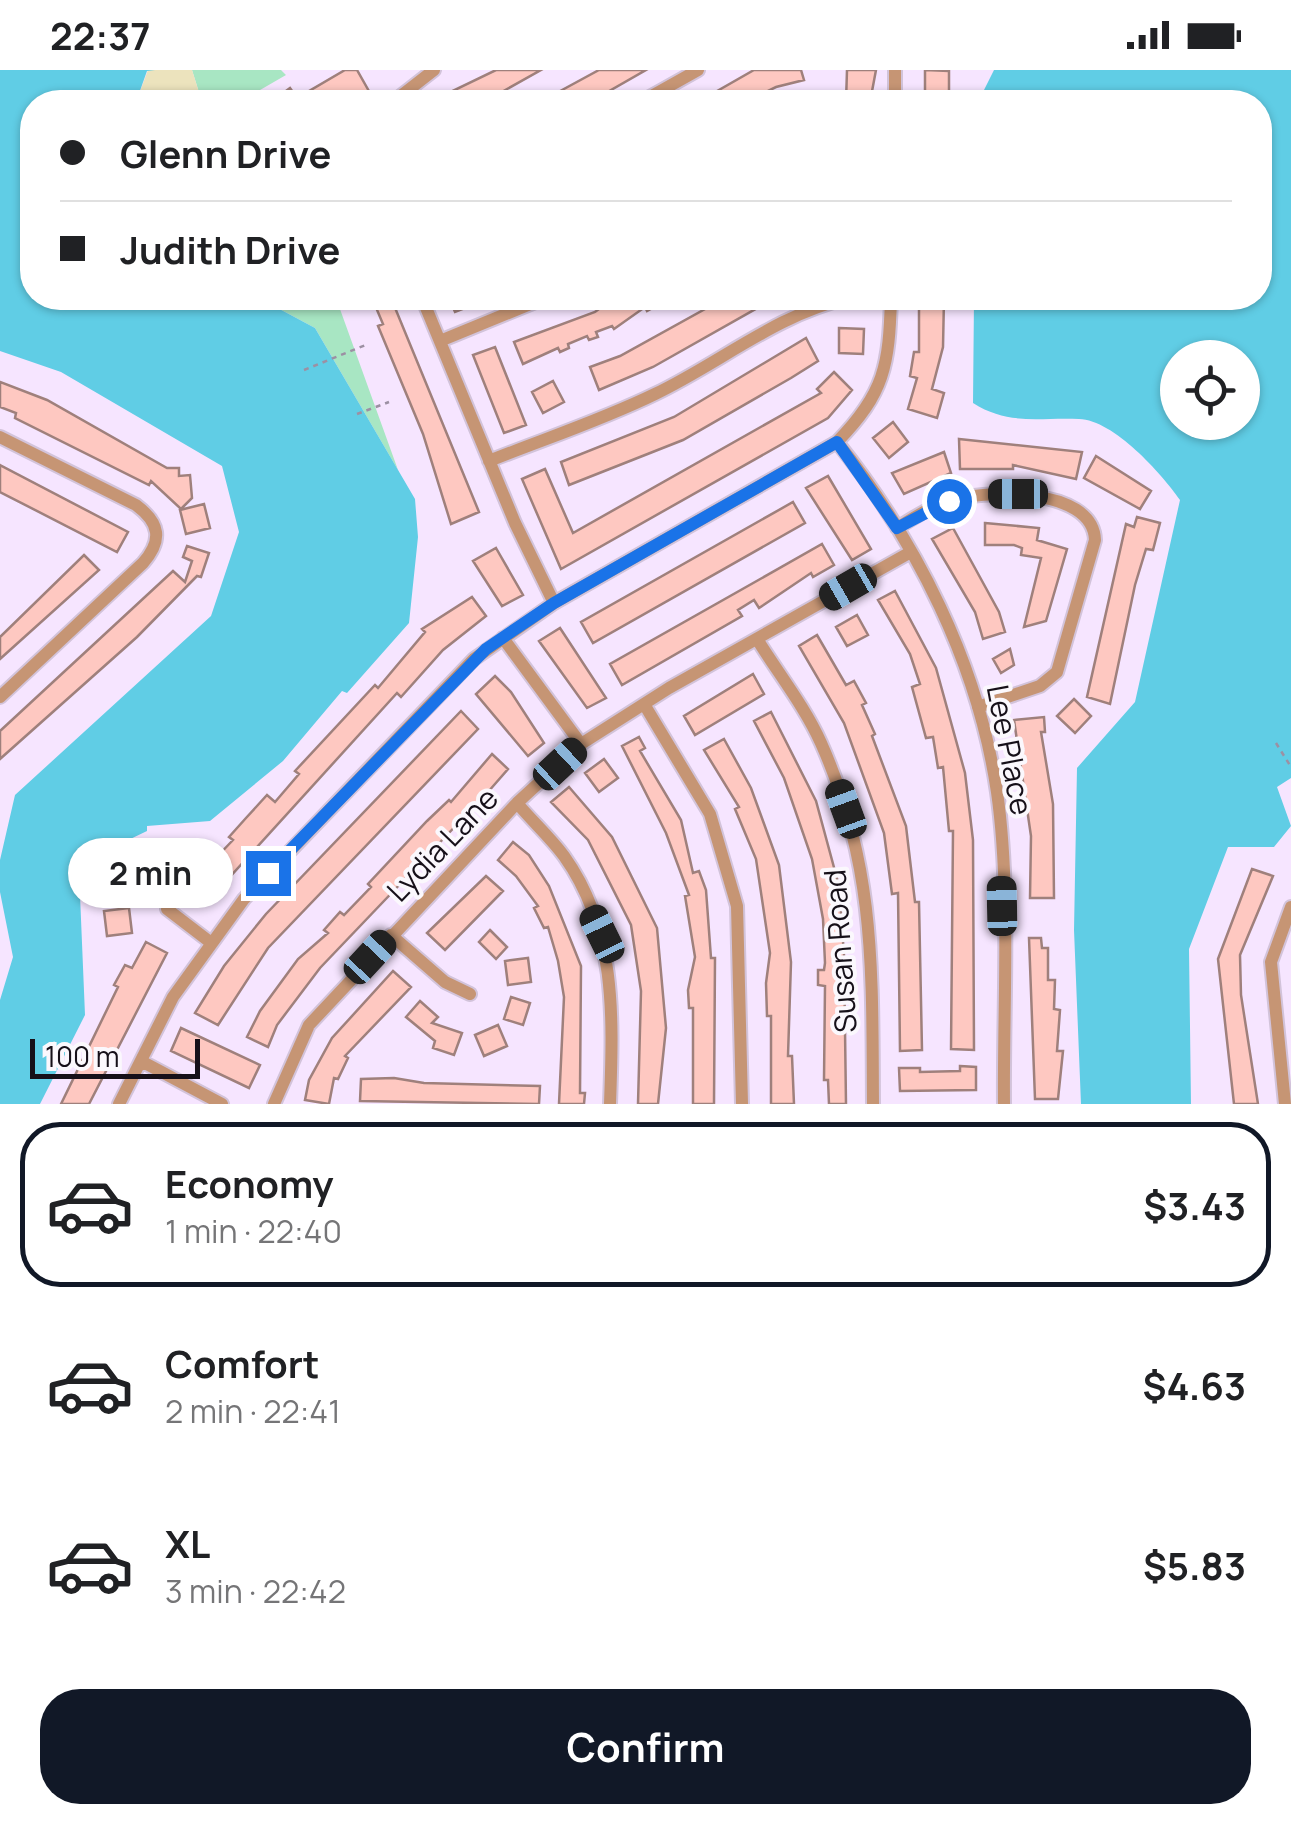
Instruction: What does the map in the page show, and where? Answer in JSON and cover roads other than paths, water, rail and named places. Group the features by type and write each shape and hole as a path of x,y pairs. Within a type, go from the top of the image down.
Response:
{"street":[{"path":"409,90 434,70"},
{"path":"662,90 698,70"},
{"path":"427,310 554,603"},
{"path":"440,340 515,310"},
{"path":"490,461 656,394 806,310"},
{"path":"119,1104 173,996 210,942 244,899 440,692 503,638 554,603 837,442 865,413 882,383 890,353 891,310"},
{"path":"0,437 136,504 150,515 158,532 154,550 143,563 0,697"},
{"name":"Lee Place","path":"837,442 897,528 947,622 978,707 1001,828 1004,1104"},
{"path":"897,528 942,503 987,494 1052,500 1078,509 1092,524 1095,540 1058,672 1040,686 978,707"},
{"name":"Lydia Lane","path":"274,1104 308,1025 517,803 581,744 909,553"},
{"path":"503,638 581,744"},
{"name":"Susan Road","path":"757,639 820,740 858,843 871,924 874,1104"},
{"path":"644,704 710,814 737,906 742,1104"},
{"path":"517,803 565,858 602,934 614,1007 610,1104"},
{"path":"1285,1104 1271,962 1291,906"},
{"path":"168,909 210,942"},
{"path":"391,935 445,982 470,994"},
{"path":"141,1061 222,1104"}],"water":[{"path":"0,70 155,70 147,71 140,90 20,90 20,310 281,310 315,328 415,499 418,537 409,623 347,693 342,691 283,761 210,821 147,826 147,831 122,843 85,895 80,895 85,1015 40,1104 0,1104 0,1000 13,957 0,892 0,860 15,795 211,616 239,532 222,466 61,372 0,351"},
{"path":"994,70 1291,70 1291,778 1277,787 1291,826 1274,847 1228,847 1189,949 1191,1104 1081,1104 1074,930 1077,768 1135,702 1180,500 1149,463 1107,428 1079,419 1012,418 973,403 974,310 1272,310 1272,90 984,90"}]}
